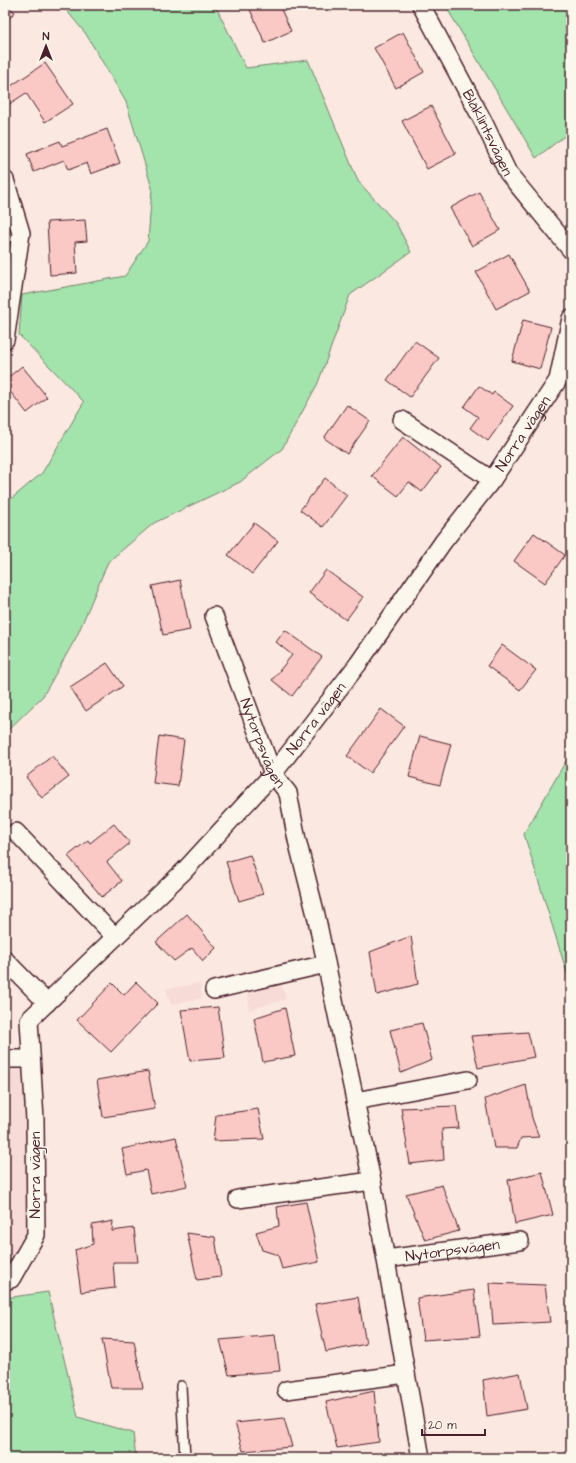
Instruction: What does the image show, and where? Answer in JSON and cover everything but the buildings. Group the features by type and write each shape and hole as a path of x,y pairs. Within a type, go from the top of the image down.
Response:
{"street":[{"name":"Blåklintsvägen","path":"420,5 483,121 508,173 571,250"},
{"path":"5,180 21,233 5,340"},
{"name":"Norra vägen","path":"5,1281 11,1279 36,1235 35,1120 29,1020 184,871 272,774 358,664 443,542 492,480 558,380 571,318"},
{"name":"Norra vägen","path":"402,420 492,480"},
{"name":"Nytorpsvägen","path":"214,616 272,774 288,792 372,1180 421,1458"},
{"path":"16,832 115,937"},
{"path":"5,960 47,1003"},
{"path":"214,990 326,964"},
{"path":"5,1059 31,1059"},
{"path":"355,1101 468,1080"},
{"path":"238,1199 372,1180"},
{"name":"Nytorpsvägen","path":"386,1259 520,1241"},
{"path":"286,1390 406,1374"}],"lane":[{"path":"181,1386 185,1458"}],"shaded area":[{"path":"200,983 202,998 171,1005 166,989"},
{"path":"281,984 286,999 249,1010 248,993"},
{"path":"5,1059 31,1059 36,1235 5,1281"}],"green space":[{"path":"62,5 215,5 246,68 308,60 358,181 396,223 411,252 350,295 318,383 282,449 240,482 154,523 108,562 77,636 43,696 5,733 5,504 42,473 84,402 19,335 22,295 125,276 148,241 152,188 126,102 86,34"},
{"path":"445,5 571,5 571,131 536,158"},
{"path":"571,752 571,986 524,834"},
{"path":"48,1292 78,1417 133,1433 136,1458 5,1458 5,1298"}]}
